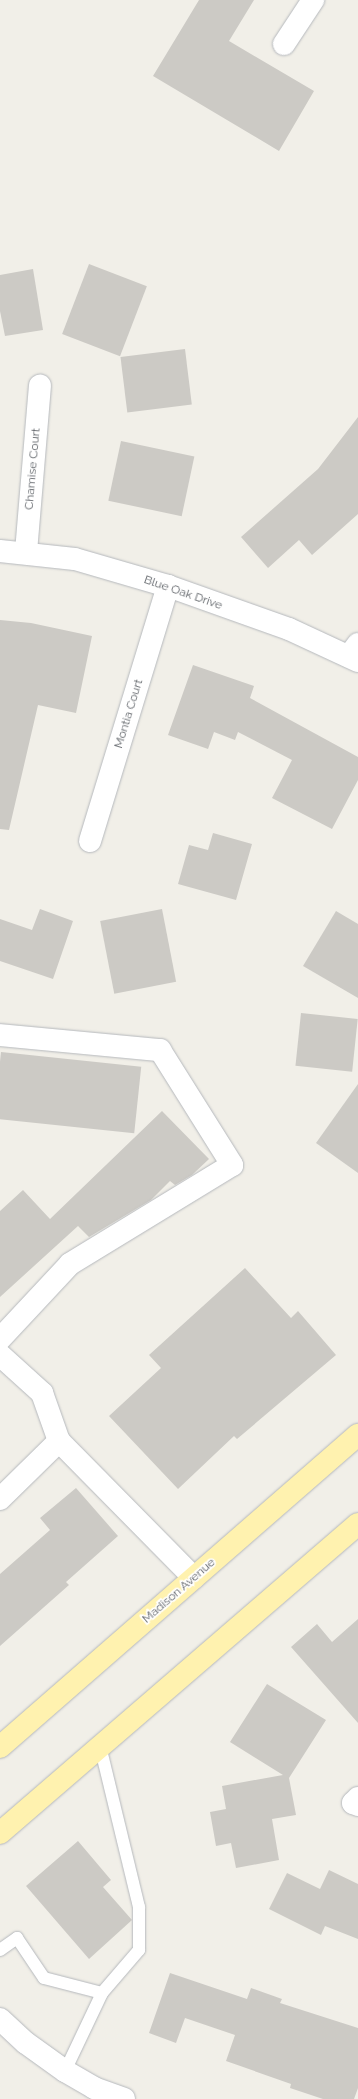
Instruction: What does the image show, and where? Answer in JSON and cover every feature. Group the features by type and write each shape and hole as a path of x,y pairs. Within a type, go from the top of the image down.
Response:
{"main road":[{"name":"Madison Avenue","path":"0,1747 358,1435"},
{"path":"0,1832 358,1524"}],"street":[{"path":"284,44 313,0"},
{"name":"Chamise Court","path":"26,552 40,386"},
{"name":"Blue Oak Drive","path":"0,551 26,552 75,560 168,586 355,654"},
{"name":"Montia Court","path":"90,841 168,586"},
{"path":"0,1035 160,1050 232,1165 70,1264 0,1339"},
{"path":"0,1355 42,1393 59,1441 194,1578"},
{"path":"0,1499 59,1441"},
{"path":"358,1798 353,1803 358,1805"},
{"path":"0,2019 26,2043 66,2071 94,2088 124,2099"}],"lane":[{"path":"66,2071 102,1993 139,1950 139,1907 100,1746"},
{"path":"0,1950 17,1938 44,1978 102,1993"}],"building":[{"path":"199,0 254,0 229,41 314,91 279,151 153,76"},
{"path":"89,264 147,286 120,356 62,334"},
{"path":"33,269 43,330 5,336 0,311 0,275"},
{"path":"185,349 192,405 127,413 120,357"},
{"path":"358,417 358,514 312,555 299,540 268,568 241,537 318,469"},
{"path":"121,441 194,457 182,516 108,501"},
{"path":"0,620 31,623 92,636 76,713 38,705 9,830 0,829"},
{"path":"193,665 254,686 250,698 358,757 358,780 332,829 272,798 292,760 238,732 235,740 214,732 208,749 168,735"},
{"path":"213,833 252,844 236,900 178,884 189,845 208,850"},
{"path":"40,909 73,921 53,979 0,961 0,919 32,930"},
{"path":"162,909 176,982 114,994 100,921"},
{"path":"336,911 358,924 358,998 303,966"},
{"path":"301,1013 358,1019 352,1072 295,1066"},
{"path":"1,1052 141,1067 134,1133 0,1119"},
{"path":"358,1084 358,1173 316,1143"},
{"path":"162,1111 209,1159 192,1175 175,1185 170,1181 151,1200 89,1237 78,1226 0,1297 0,1211 23,1190 50,1219"},
{"path":"245,1268 291,1318 298,1311 336,1355 237,1439 234,1436 178,1489 109,1416 161,1368 149,1355"},
{"path":"76,1488 118,1536 66,1582 69,1585 0,1646 0,1574 50,1530 40,1518"},
{"path":"358,1619 358,1723 291,1647 317,1624 332,1642"},
{"path":"267,1684 326,1720 289,1778 296,1815 272,1819 279,1860 236,1868 231,1843 216,1846 210,1812 226,1809 222,1786 283,1775 230,1742"},
{"path":"78,1841 111,1880 103,1887 132,1920 89,1959 26,1886"},
{"path":"329,1870 358,1884 358,1939 325,1926 321,1935 269,1909 287,1873 320,1889"},
{"path":"170,1973 247,1999 251,1988 282,1999 280,2003 358,2028 358,2088 354,2099 323,2099 290,2088 291,2084 226,2061 235,2035 185,2018 176,2043 149,2033"}]}
